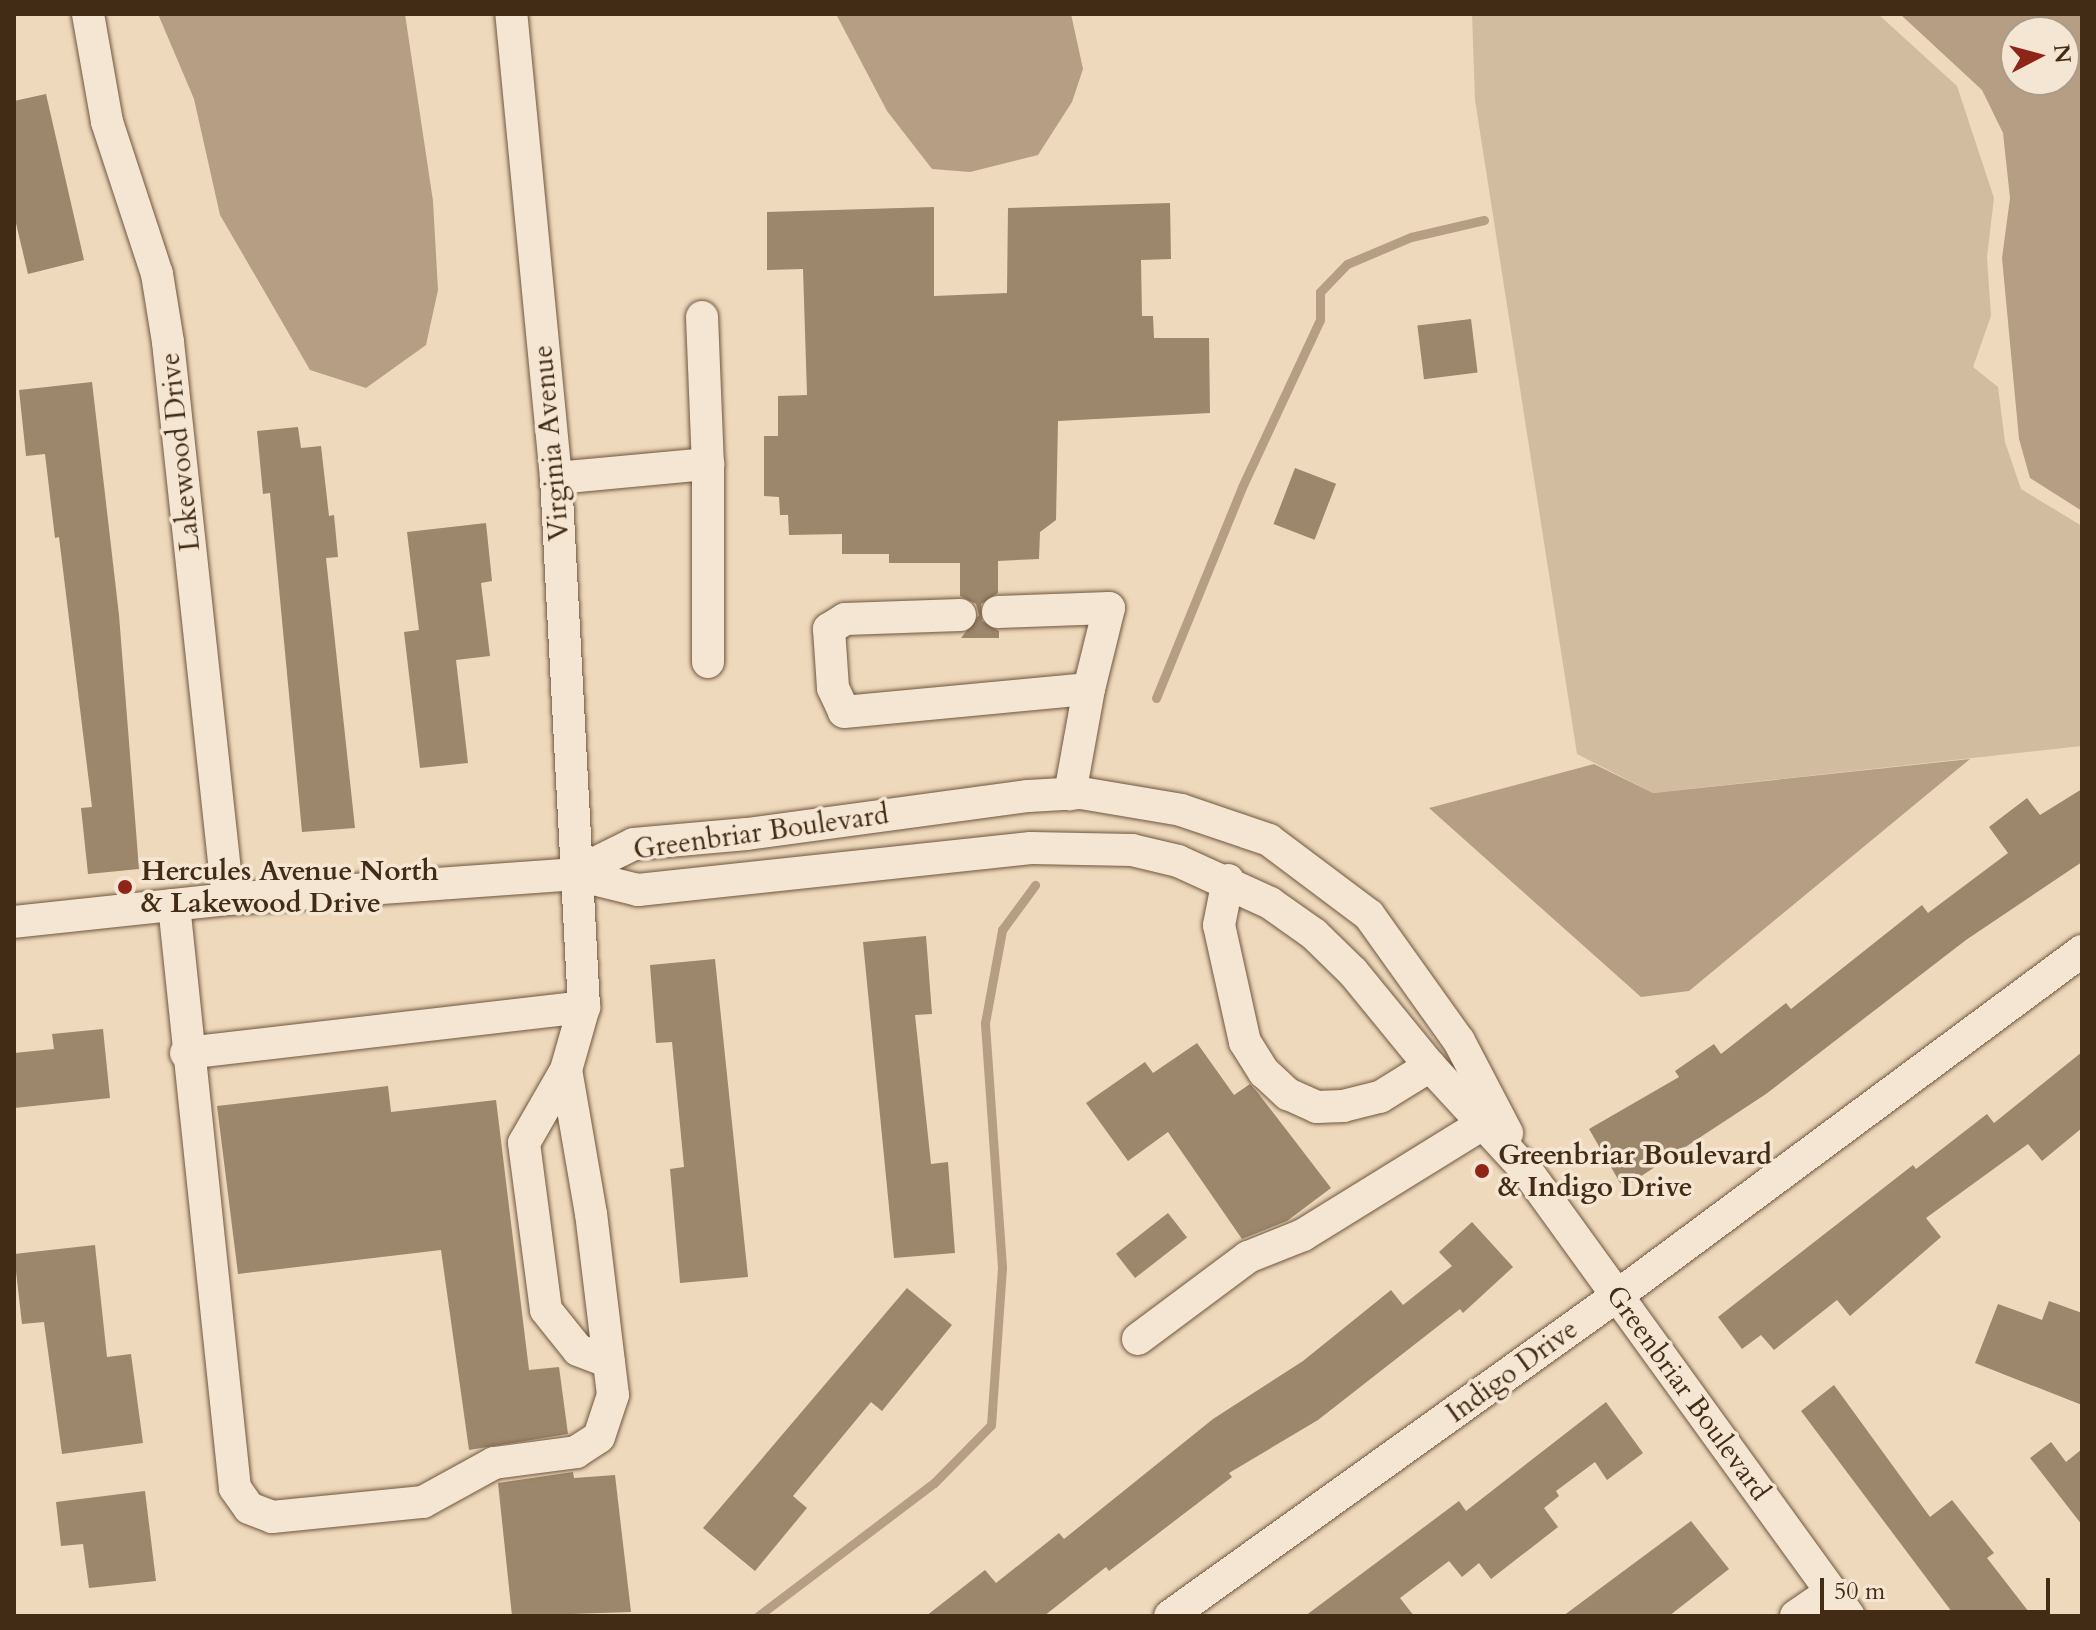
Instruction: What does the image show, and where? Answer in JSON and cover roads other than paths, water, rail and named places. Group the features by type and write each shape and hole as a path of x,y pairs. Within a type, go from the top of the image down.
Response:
{"street":[{"name":"Lakewood Drive","path":"88,14 107,122 157,274 168,342 228,899"},
{"name":"Virginia Avenue","path":"511,14 556,478 573,874 584,1007"},
{"path":"702,317 708,464 708,662"},
{"path":"556,478 708,464"},
{"path":"998,612 1109,608 1089,689 1070,794"},
{"path":"960,615 845,619 829,629 833,688 844,712 1089,689"},
{"name":"Greenbriar Boulevard","path":"573,874 634,844 1070,794 1136,799 1223,822 1269,840 1336,887 1369,915 1415,974 1459,1041 1527,1171"},
{"name":"Greenbriar Boulevard","path":"573,874 638,890 1086,847 1132,850 1228,880 1314,934 1353,972 1430,1066 1527,1171 1840,1604"},
{"path":"14,922 228,899 573,874"},
{"path":"1228,880 1219,925 1238,1013 1245,1042 1272,1079 1317,1107 1343,1106 1380,1097 1430,1066"},
{"path":"174,905 186,1053 235,1488 249,1508 272,1517 423,1502 494,1463 576,1452 599,1437 613,1395 566,1070"},
{"name":"Indigo Drive","path":"1170,1616 1618,1295 2082,951"},
{"path":"186,1053 584,1007 566,1070 524,1143 546,1310 578,1350 609,1362"},
{"path":"1138,1339 1248,1257 1303,1235 1483,1124"},
{"path":"1796,1616 1840,1604"}],"waterway":[{"path":"1156,698 1242,487 1320,320 1320,292 1347,264 1411,237 1484,220"},
{"path":"758,1616 934,1483 991,1425 1002,1267 985,1023 1002,930 1035,885"}],"place":[{"name":"Hercules Avenue North & Lakewood Drive","path":"125,887"},
{"name":"Greenbriar Boulevard & Indigo Drive","path":"1482,1171"}]}
